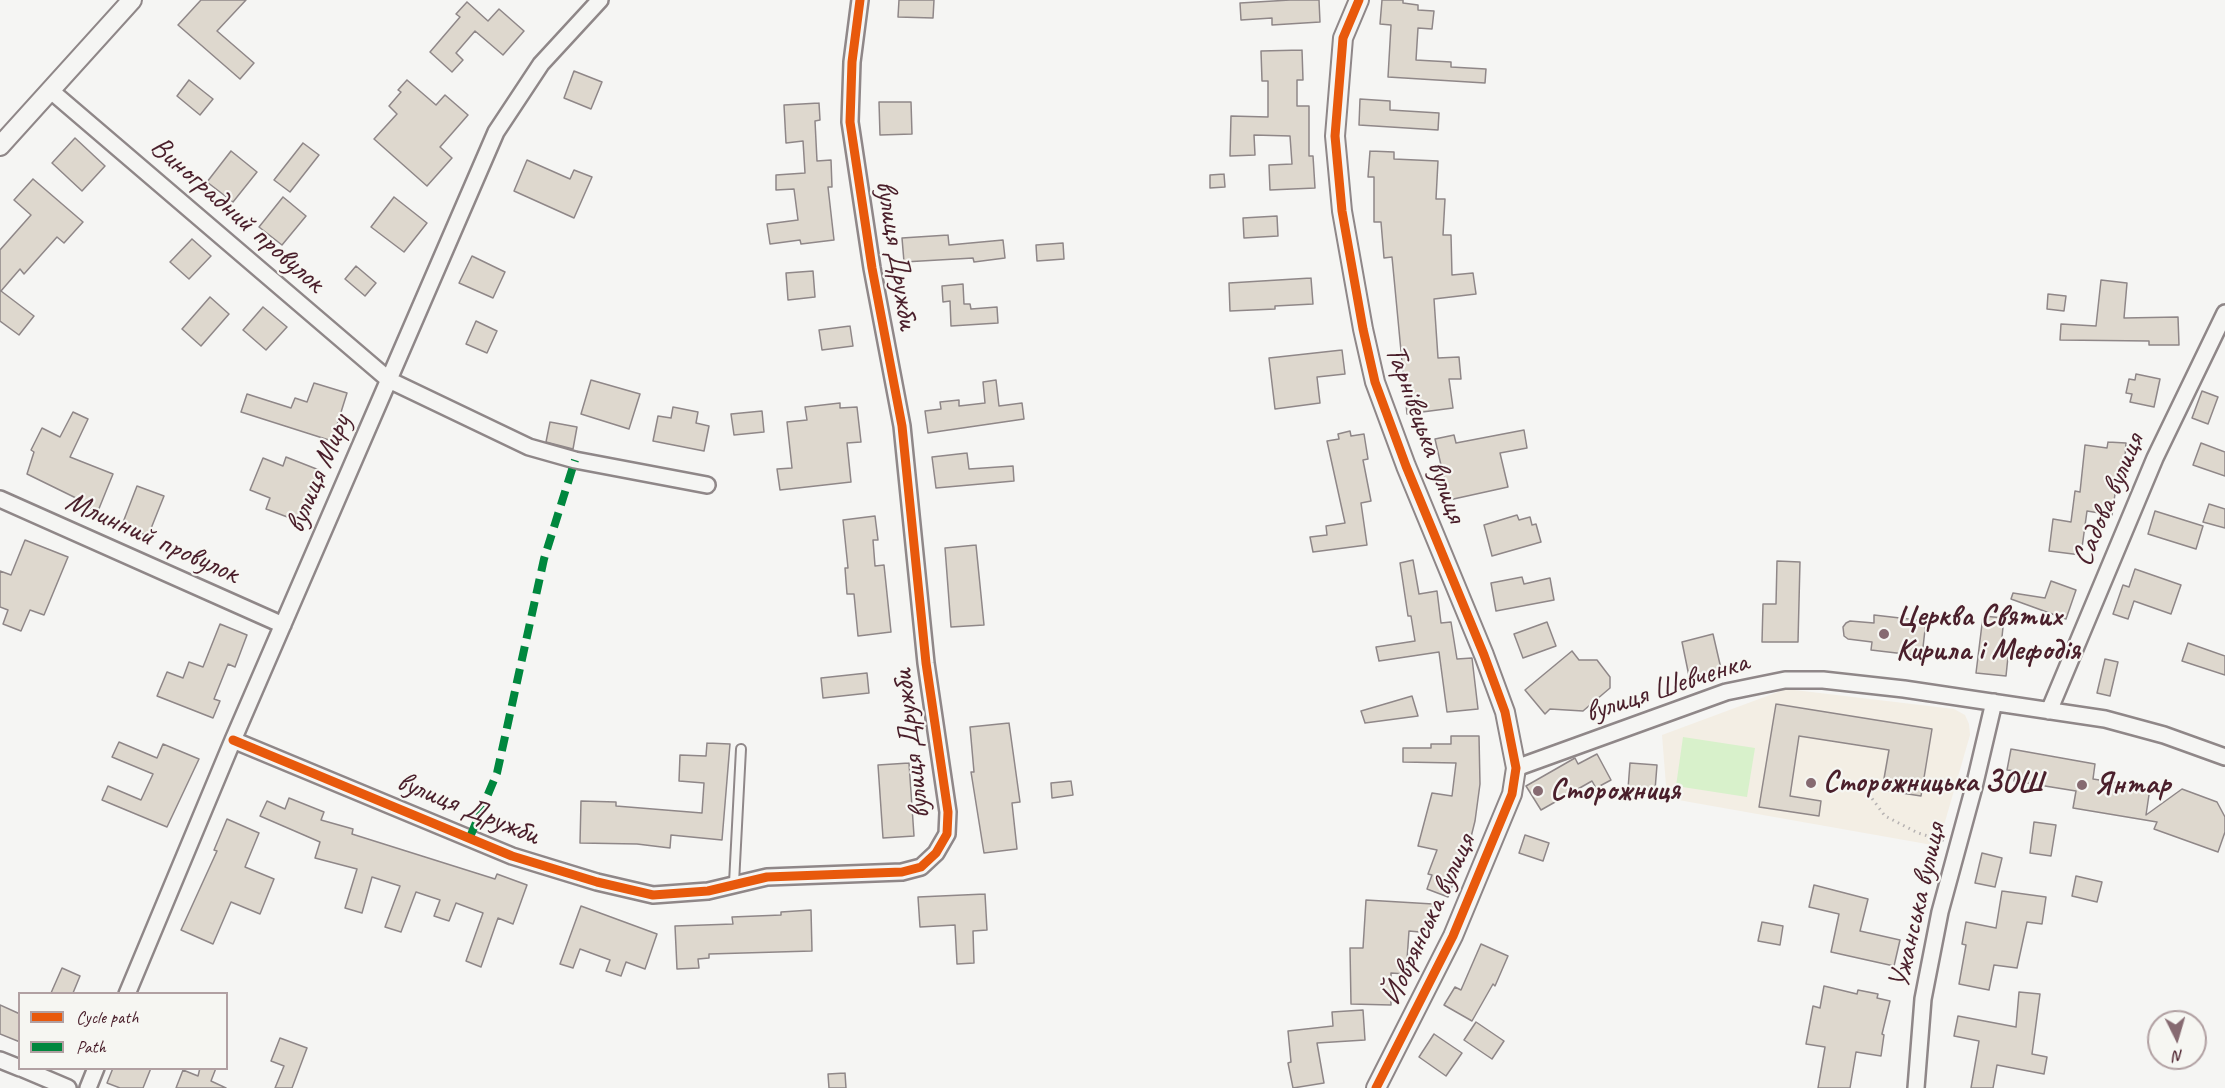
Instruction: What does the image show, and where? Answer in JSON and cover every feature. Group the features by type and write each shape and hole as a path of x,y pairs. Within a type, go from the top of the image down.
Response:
{"street":[{"path":"0,146 132,0"},
{"name":"вулиця Миру","path":"127,992 233,740 496,132 541,64 600,0"},
{"name":"вулиця Дружби","path":"233,740 512,856 597,882 653,895 708,891 767,877 902,872 921,867 936,853 947,834 948,812 926,663 902,426 872,268 850,122 852,62 860,0"},
{"name":"Тарнівецька вулиця","path":"1359,0 1343,38 1335,136 1342,211 1363,328 1375,382 1505,712 1516,768"},
{"name":"Виноградний провулок","path":"50,90 389,380 529,447 585,462 707,485"},
{"name":"Садова вулиця","path":"2049,711 2155,458 2225,313"},
{"name":"Млинний провулок","path":"0,500 283,625"},
{"name":"вулиця Шевченка","path":"1516,768 1726,692 1785,680 1823,680 2105,719 2164,735 2225,757"},
{"name":"Ужанська вулиця","path":"1916,1088 1923,999 1940,912 1994,702"},
{"name":"Йоврянська вулиця","path":"1376,1088 1453,936 1512,794 1516,768"},
{"path":"0,1060 18,1067"},
{"path":"25,1070 68,1088"},
{"path":"88,1088 95,1070"}],"lane":[{"path":"734,883 741,749"}],"path":[{"path":"1865,789 1885,816 1918,833 1959,844"}],"shaded area":[{"name":"Сторожницька ЗОШ","path":"1786,689 1954,709 1965,715 1970,735 1938,846 1667,798 1662,735"}],"green space":[{"path":"1683,737 1755,748 1747,797 1676,786"}],"building":[{"path":"201,0 246,0 217,31 254,63 240,79 178,25"},
{"path":"899,0 934,0 933,18 898,17"},
{"path":"1319,0 1320,22 1272,25 1272,18 1241,20 1240,3"},
{"path":"1382,0 1403,0 1403,3 1418,5 1418,10 1434,11 1432,29 1418,28 1416,60 1451,62 1451,67 1486,69 1485,83 1388,77 1391,25 1380,24"},
{"path":"467,2 488,21 499,9 524,31 503,55 475,31 456,53 463,60 452,72 430,52 460,17 456,14"},
{"path":"1302,50 1303,80 1297,80 1297,106 1309,106 1309,156 1313,156 1315,188 1270,190 1269,165 1292,164 1290,136 1254,135 1255,155 1230,156 1231,116 1268,117 1268,81 1262,81 1261,51"},
{"path":"574,71 602,82 591,109 564,98"},
{"path":"189,80 213,99 200,115 177,96"},
{"path":"407,80 436,105 445,95 468,115 440,147 452,158 427,186 374,139 397,114 389,106 401,92 398,90"},
{"path":"1360,99 1390,101 1390,110 1439,113 1438,130 1359,125"},
{"path":"879,102 911,102 912,134 880,135"},
{"path":"819,103 820,120 815,121 817,161 831,160 832,187 828,187 834,240 801,244 800,240 770,244 767,224 798,220 794,189 776,190 776,175 805,173 803,141 786,143 784,105"},
{"path":"75,138 105,166 82,191 52,163"},
{"path":"303,143 319,155 290,192 274,180"},
{"path":"231,151 257,172 233,202 207,182"},
{"path":"1370,151 1394,152 1394,159 1438,161 1436,199 1445,199 1443,235 1451,235 1452,275 1473,273 1476,294 1434,299 1438,358 1459,357 1461,379 1449,379 1453,408 1407,414 1392,257 1384,258 1381,222 1374,222 1374,177 1368,177"},
{"path":"527,160 570,179 574,170 592,177 574,218 514,191"},
{"path":"1224,174 1225,187 1210,188 1210,175"},
{"path":"33,179 83,222 64,243 57,237 24,274 20,269 1,291 34,316 19,335 0,321 0,250 31,215 14,200"},
{"path":"283,197 306,216 282,245 259,227"},
{"path":"394,197 427,223 404,252 371,227"},
{"path":"1277,216 1278,236 1244,238 1243,218"},
{"path":"948,235 949,245 1003,240 1005,258 974,262 973,258 904,262 902,238"},
{"path":"192,239 211,256 189,279 170,262"},
{"path":"1063,243 1064,259 1037,261 1036,245"},
{"path":"472,256 505,272 493,298 459,283"},
{"path":"356,266 376,283 365,296 345,279"},
{"path":"813,271 815,297 788,300 786,273"},
{"path":"1311,278 1313,304 1230,311 1229,283"},
{"path":"2101,280 2127,283 2124,318 2178,317 2179,345 2149,345 2149,341 2060,340 2061,324 2096,326"},
{"path":"963,284 964,304 970,304 971,309 997,307 998,323 951,326 950,301 943,302 942,286"},
{"path":"2048,294 2066,296 2064,311 2047,309"},
{"path":"210,297 229,314 201,346 182,329"},
{"path":"263,307 287,327 266,350 243,330"},
{"path":"476,321 497,331 487,353 466,344"},
{"path":"850,326 853,346 822,350 819,330"},
{"path":"1342,350 1345,374 1317,377 1320,403 1275,409 1269,358"},
{"path":"2136,374 2160,379 2154,407 2130,402 2132,394 2126,393 2129,379 2135,380"},
{"path":"591,380 640,394 629,429 581,414"},
{"path":"996,380 999,406 1022,403 1024,419 928,433 925,411 941,409 940,402 959,400 959,406 985,403 983,382"},
{"path":"314,383 347,393 332,441 241,412 247,394 291,408 295,398 307,402"},
{"path":"2202,391 2218,397 2208,424 2192,418"},
{"path":"840,403 840,408 857,407 861,442 847,443 851,482 780,490 777,469 792,468 787,422 807,420 805,407"},
{"path":"673,407 698,412 696,423 709,426 704,451 653,441 658,416 671,418"},
{"path":"762,411 764,432 734,435 731,414"},
{"path":"73,412 88,419 70,457 113,474 98,511 75,502 76,498 27,474 34,452 31,450 42,428 60,437"},
{"path":"550,422 577,427 573,449 546,442"},
{"path":"1524,430 1527,448 1500,453 1508,487 1449,500 1435,439 1454,435 1456,443"},
{"path":"1350,431 1351,436 1364,434 1368,459 1363,460 1371,501 1361,503 1367,545 1313,552 1310,537 1327,535 1326,526 1345,523 1327,441 1339,439 1338,434"},
{"path":"2108,442 2126,443 2124,473 2118,473 2112,515 2087,511 2081,555 2049,551 2053,519 2071,522 2075,491 2080,492 2085,445 2107,448"},
{"path":"2201,443 2225,452 2225,476 2193,465"},
{"path":"967,453 969,469 1013,466 1014,481 936,488 932,457"},
{"path":"286,457 319,470 298,521 266,509 270,498 250,490 263,458 283,466"},
{"path":"137,486 164,496 148,536 122,525"},
{"path":"2209,504 2225,509 2225,528 2203,522"},
{"path":"2155,511 2203,526 2196,549 2148,534"},
{"path":"1517,515 1519,520 1530,517 1532,525 1536,524 1541,542 1492,556 1484,525"},
{"path":"875,516 878,540 873,540 875,566 884,565 891,632 858,636 854,594 847,594 845,568 848,568 843,520"},
{"path":"25,540 68,557 44,615 30,610 21,631 3,624 8,610 0,607 0,571 11,575"},
{"path":"976,545 984,625 951,627 945,548"},
{"path":"1413,560 1419,594 1437,591 1441,623 1451,622 1457,659 1472,658 1478,709 1447,712 1439,652 1379,661 1376,647 1415,641 1411,616 1408,616 1400,563"},
{"path":"1777,561 1800,562 1798,642 1762,642 1763,604 1776,604"},
{"path":"2135,569 2181,585 2171,614 2134,601 2128,619 2113,614 2123,585 2129,587"},
{"path":"1522,577 1524,584 1550,578 1554,600 1496,611 1491,583"},
{"path":"2051,581 2076,590 2066,619 2011,599 2013,593 2045,598"},
{"name":"Церква Святих Кирила і Мефодія","path":"1874,615 1926,621 1922,656 1871,650 1872,642 1848,639 1844,636 1843,627 1846,623 1850,621 1874,623"},
{"path":"1983,616 2004,618 2001,646 2009,647 2006,676 1976,673"},
{"path":"1547,622 1556,646 1523,658 1514,634"},
{"path":"220,624 247,635 235,667 228,664 214,699 220,701 213,718 157,696 167,672 183,678 189,662 203,667"},
{"path":"1713,634 1722,673 1690,681 1682,642"},
{"path":"2188,643 2225,656 2225,675 2182,661"},
{"path":"1572,651 1579,660 1597,660 1610,677 1610,688 1583,711 1550,709 1545,714 1525,690"},
{"path":"2105,659 2118,662 2110,696 2097,693"},
{"path":"867,673 869,693 823,698 821,678"},
{"path":"1412,696 1418,716 1365,723 1361,711"},
{"path":"1776,704 1932,729 1921,796 1882,790 1889,750 1799,736 1790,796 1821,801 1819,816 1759,807"},
{"path":"1009,723 1020,802 1012,803 1017,849 984,853 971,772 974,772 970,727"},
{"path":"1451,736 1479,736 1480,784 1475,821 1466,857 1463,857 1448,897 1427,889 1432,875 1428,874 1437,850 1418,846 1432,793 1452,796 1456,763 1403,762 1403,748 1431,748 1431,744 1451,744"},
{"path":"119,742 157,758 163,744 199,759 167,827 102,800 108,786 141,800 153,774 112,757"},
{"path":"707,743 730,744 722,840 671,835 670,848 637,844 580,843 581,801 616,802 616,806 702,813 704,783 679,781 680,755 706,756"},
{"name":"Янтар","path":"2011,749 2095,764 2093,779 2150,788 2146,815 2182,789 2217,802 2225,817 2225,832 2218,852 2154,829 2157,822 2073,808 2076,791 2014,781 2016,771 2007,770"},
{"path":"1597,754 1611,780 1596,788 1592,781 1541,810 1526,786 1575,758 1578,764"},
{"path":"909,763 914,836 883,838 878,765"},
{"path":"1630,763 1657,765 1655,790 1628,789"},
{"path":"1071,781 1073,795 1052,798 1051,783"},
{"path":"289,798 324,812 321,820 353,829 352,834 495,879 497,874 527,885 513,924 498,918 481,967 466,961 483,913 456,903 449,921 434,916 440,900 416,892 401,932 385,927 400,886 372,877 362,913 345,908 357,869 315,858 320,842 260,816 267,801 285,809"},
{"path":"227,819 259,833 245,867 274,879 260,914 231,902 213,944 181,930 217,851 214,850"},
{"path":"2034,822 2056,825 2051,856 2030,853"},
{"path":"1525,835 1549,843 1543,861 1519,853"},
{"path":"1982,853 2002,858 1995,887 1975,883"},
{"path":"2076,876 2102,882 2097,902 2072,896"},
{"path":"1814,885 1868,899 1860,931 1900,940 1894,966 1831,952 1839,914 1809,907"},
{"path":"2002,891 2046,897 2042,924 2027,922 2017,968 1994,965 1989,990 1959,984 1966,945 1962,944 1966,922 1996,928"},
{"path":"985,894 987,930 973,931 974,963 957,964 955,925 920,927 918,897"},
{"path":"1366,900 1433,904 1430,933 1409,931 1406,974 1391,973 1391,1005 1351,1004 1350,948 1363,948"},
{"path":"581,906 657,934 645,969 626,962 621,976 606,971 610,960 580,949 573,968 560,964"},
{"path":"811,910 812,951 709,954 709,958 698,959 699,968 677,969 675,926 733,924 732,917 781,915 781,912"},
{"path":"1762,922 1783,926 1780,945 1758,941"},
{"path":"1481,944 1508,956 1495,986 1493,984 1472,1021 1444,1005 1455,987 1461,990"},
{"path":"62,968 80,976 73,992 51,992"},
{"path":"1824,986 1857,994 1858,990 1878,994 1877,998 1890,1001 1882,1034 1884,1035 1881,1056 1856,1052 1850,1088 1818,1088 1825,1047 1806,1044 1813,1006 1820,1008"},
{"path":"2019,992 2040,994 2032,1054 2047,1057 2044,1074 1997,1065 1993,1088 1971,1088 1979,1041 1954,1036 1958,1016 2016,1027"},
{"path":"0,1005 18,1013 18,1041 0,1034"},
{"path":"1363,1010 1365,1040 1317,1043 1324,1083 1293,1088 1288,1063 1291,1062 1288,1031 1333,1026 1332,1012"},
{"path":"1476,1022 1504,1041 1492,1059 1464,1040"},
{"path":"1434,1034 1462,1053 1446,1076 1419,1057"},
{"path":"280,1038 307,1048 292,1088 275,1088 284,1066 271,1061"},
{"path":"112,1070 150,1070 143,1088 120,1088 107,1083"},
{"path":"183,1070 198,1076 200,1070 215,1070 211,1081 226,1088 176,1088"},
{"path":"845,1073 846,1088 829,1088 828,1074"}],"marked path":[{"path":"470,837 497,773 544,559 575,460"}],"cycle path":[{"path":"233,740 512,856 597,882 653,895 708,891 767,877 902,872 921,867 936,853 947,834 948,812 926,663 902,426 872,268 850,122 852,62 860,0"},
{"path":"1359,0 1343,38 1335,136 1342,211 1363,329 1375,382 1406,466 1505,712 1516,768 1512,794 1453,936 1376,1088"}],"place":[{"name":"Церква Святих Кирила і Мефодія","path":"1884,634"},
{"name":"Сторожницька ЗОШ","path":"1811,783"},
{"name":"Янтар","path":"2082,785"},
{"name":"Сторожниця","path":"1538,791"}]}
